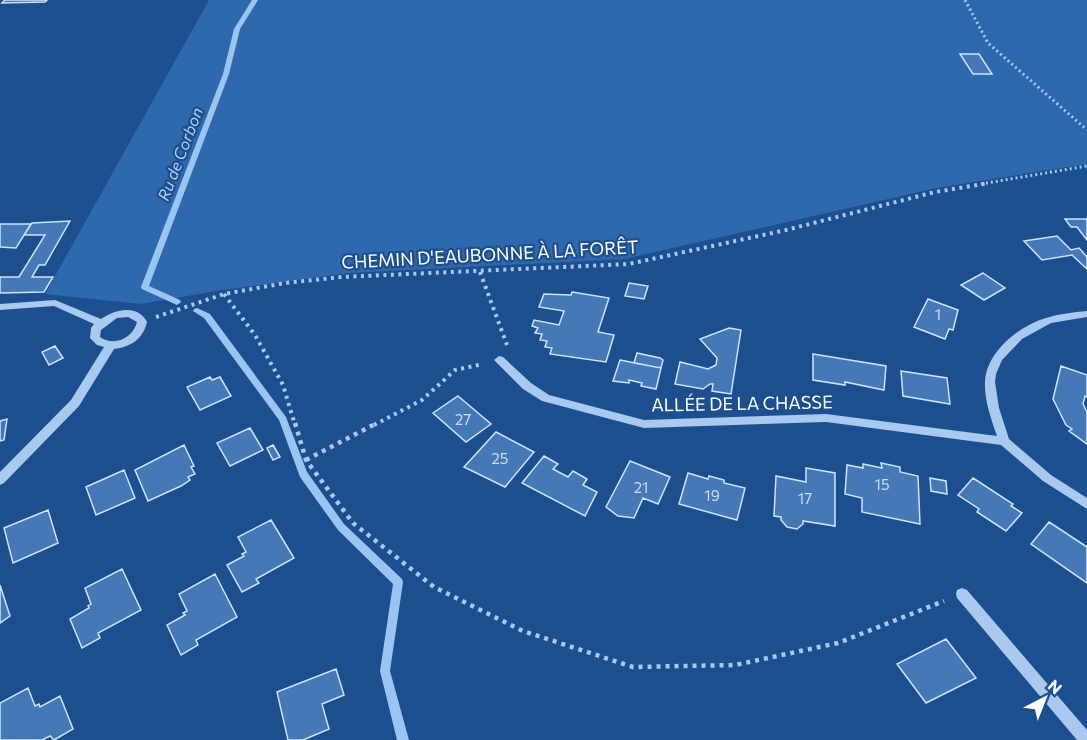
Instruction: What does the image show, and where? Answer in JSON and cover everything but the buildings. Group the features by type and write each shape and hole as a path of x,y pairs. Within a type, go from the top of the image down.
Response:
{"street":[{"path":"0,307 55,303 100,323"},
{"path":"129,313 140,318 142,322 139,333 134,338 111,345 104,344 95,338 96,328 100,323 114,315 129,313"},
{"path":"1087,314 1042,322 1017,339 1001,354 991,372 990,392 1004,441 1047,478 1087,504"},
{"path":"0,480 75,403 111,345"},
{"name":"ALLÉE DE LA CHASSE","path":"499,360 527,386 546,398 644,424 826,418 1004,441"},
{"path":"962,594 1086,740"}],"path":[{"path":"965,0 988,43 1087,130"},
{"name":"CHEMIN D'EAUBONNE À LA FORÊT","path":"142,322 224,294 285,283 342,277 629,264 786,230 935,192 1087,166"},
{"path":"306,460 422,400 454,370 499,360 507,344 480,272"},
{"path":"224,294 250,327 283,385 306,460 353,523 434,587 523,632 633,667 735,665 827,646 962,594"}],"shaded area":[{"path":"209,0 1087,0 1087,130 1068,114 1087,131 1087,164 937,188 624,259 349,273 222,290 141,304 45,294"}],"waterway":[{"name":"Ru de Corbon","path":"177,302 145,287 226,74 237,29 255,0"},
{"name":"Ru de Corbon","path":"197,311 207,316 283,419 303,474 341,527 398,582 385,671 403,740"}]}
